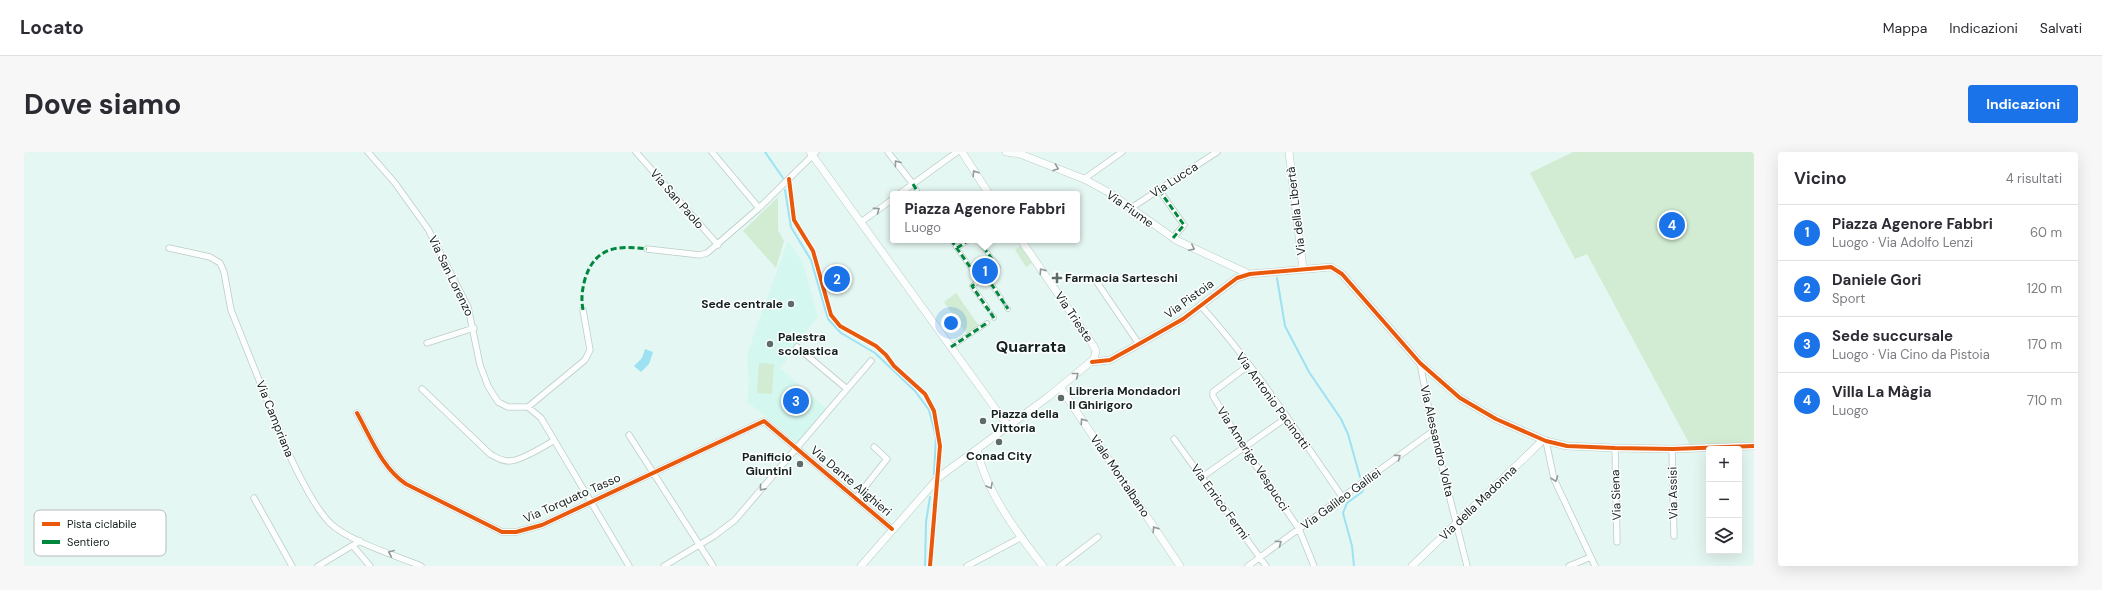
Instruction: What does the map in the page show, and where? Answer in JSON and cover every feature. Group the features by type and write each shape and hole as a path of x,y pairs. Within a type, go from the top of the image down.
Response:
{"street":[{"name":"Via San Lorenzo","path":"368,152 408,200 428,229 468,307 474,328 480,365 494,397 502,406 528,407"},
{"path":"712,152 759,208"},
{"path":"888,152 917,191"},
{"path":"903,191 957,152"},
{"path":"962,152 987,191"},
{"name":"Via Fiume","path":"1006,152 1021,153 1084,179 1131,208 1173,238 1208,256 1250,274"},
{"path":"1084,179 1122,152"},
{"name":"Via Lucca","path":"1131,208 1218,152"},
{"name":"Via della Libertà","path":"1289,152 1303,269"},
{"name":"Via San Paolo","path":"640,153 718,245"},
{"path":"647,249 700,255 707,253 759,208 813,153 1008,426"},
{"path":"1159,190 1184,225 1173,238"},
{"path":"861,222 890,201"},
{"path":"953,243 980,281"},
{"path":"957,248 964,243"},
{"path":"980,243 998,267 972,286 987,307"},
{"name":"Via Trieste","path":"1023,243 1093,345 1096,354 1092,362"},
{"name":"Via Campriana","path":"169,248 210,257 220,263 226,277 231,310 295,467 330,523 360,541 421,566"},
{"name":"Via Pistoia","path":"1092,362 1110,360 1139,344 1201,306 1237,278 1250,274 1324,266 1336,270 1420,363 1474,407 1545,441 1567,446 1615,448 1672,449 1754,446"},
{"path":"986,276 1000,298"},
{"path":"1096,281 1139,344"},
{"name":"Via Antonio Pacinotti","path":"1201,306 1218,324 1249,365 1342,498"},
{"path":"583,310 590,341 589,355 528,407 541,418 629,566"},
{"path":"951,347 987,323"},
{"path":"427,344 474,328"},
{"path":"797,347 847,389"},
{"path":"664,566 699,546 735,520 871,361"},
{"path":"861,566 892,529 939,478 1092,362"},
{"name":"Via Alessandro Volta","path":"1420,363 1433,431 1467,566"},
{"name":"Via Amerigo Vespucci","path":"1249,365 1213,392 1213,396 1244,448 1299,529 1314,566"},
{"name":"Viale Montalbano","path":"1060,387 1178,564"},
{"path":"422,389 490,454 499,459 508,461 516,460 554,441"},
{"name":"Via Torquato Tasso","path":"357,413 387,467 394,476 406,484 502,532 531,529 764,421 796,448"},
{"path":"1202,477 1286,418"},
{"name":"Via Galileo Galilei","path":"1248,566 1433,431"},
{"path":"629,435 713,566"},
{"name":"Via Enrico Fermi","path":"1174,439 1266,566"},
{"path":"1545,441 1554,479 1595,566"},
{"name":"Via della Madonna","path":"1412,566 1545,441"},
{"path":"856,498 888,459 874,447"},
{"name":"Via Dante Alighieri","path":"796,448 892,529"},
{"name":"Via Siena","path":"1615,448 1617,542"},
{"path":"977,449 981,467 989,484 1022,537 1043,566"},
{"name":"Via Assisi","path":"1672,449 1674,536"},
{"path":"254,498 292,566"},
{"path":"967,566 1022,537"},
{"path":"1060,566 1098,537"},
{"path":"318,566 360,541"},
{"path":"353,546 370,566"},
{"path":"1569,566 1591,557"},
{"path":"1170,566 1178,564"}],"shaded area":[{"path":"1573,152 1754,152 1754,442 1690,445 1587,254 1575,259 1530,173"},
{"path":"778,197 778,230 784,241 776,268 743,231"},
{"path":"788,241 803,263 818,316 797,343 799,345 780,368 827,409 798,443 747,403 749,381 747,357 754,333"},
{"path":"1020,246 1032,263 1026,267 1015,250"},
{"path":"834,263 852,285 840,294 823,273"},
{"path":"956,293 979,326 967,334 944,302"},
{"path":"759,363 774,364 772,394 757,393"}],"water":[{"path":"645,349 653,352 649,364 641,372 634,366 642,358"}],"waterway":[{"path":"765,152 783,178"},
{"path":"785,190 791,227 811,260 828,319 841,333 875,353 915,391 929,410 936,437 934,474"},
{"path":"1277,278 1285,326 1309,372 1341,419 1348,434 1360,477"},
{"path":"1354,566 1352,546 1343,513 1347,503 1362,492 1364,488"},
{"path":"925,566 926,522 930,497"}],"tunnel":[{"path":"1001,298 1007,308"},
{"path":"987,307 994,317"}],"marked path":[{"path":"913,184 917,191"},
{"path":"1159,190 1184,225 1173,238"},
{"path":"953,243 980,281"},
{"path":"957,248 964,243"},
{"path":"980,243 998,267 972,286 994,318"},
{"path":"583,310 582,298 585,279 589,268 601,254 608,250 617,248 647,249"},
{"path":"986,276 1008,309"},
{"path":"951,347 987,323"}],"cycle path":[{"path":"789,179 794,220 813,251 831,315 840,326 876,346 886,355 894,366 925,394 934,411 940,446 930,566"},
{"path":"1092,362 1110,360 1183,319 1237,278 1250,274 1331,267 1342,274 1420,363 1460,398 1496,419 1546,441 1567,446 1615,448 1672,449 1754,446"},
{"path":"357,413 378,452 390,470 406,484 502,532 516,532 542,525 764,421 892,529"}],"place":[{"name":"Villa La Màgia","path":"1672,225"},
{"name":"Piazza Agenore Fabbri","path":"985,271"},
{"name":"Farmacia Sarteschi","path":"1057,278"},
{"name":"Daniele Gori","path":"837,279"},
{"name":"Sede centrale","path":"791,304"},
{"name":"Palestra scolastica","path":"770,344"},
{"name":"Libreria Mondadori Il Ghirigoro","path":"1061,398"},
{"name":"Sede succursale","path":"796,401"},
{"name":"Piazza della Vittoria","path":"983,421"},
{"name":"Conad City","path":"999,442"},
{"name":"Panificio Giuntini","path":"800,464"}],"district":[{"name":"Quarrata","path":"1031,346"}]}
